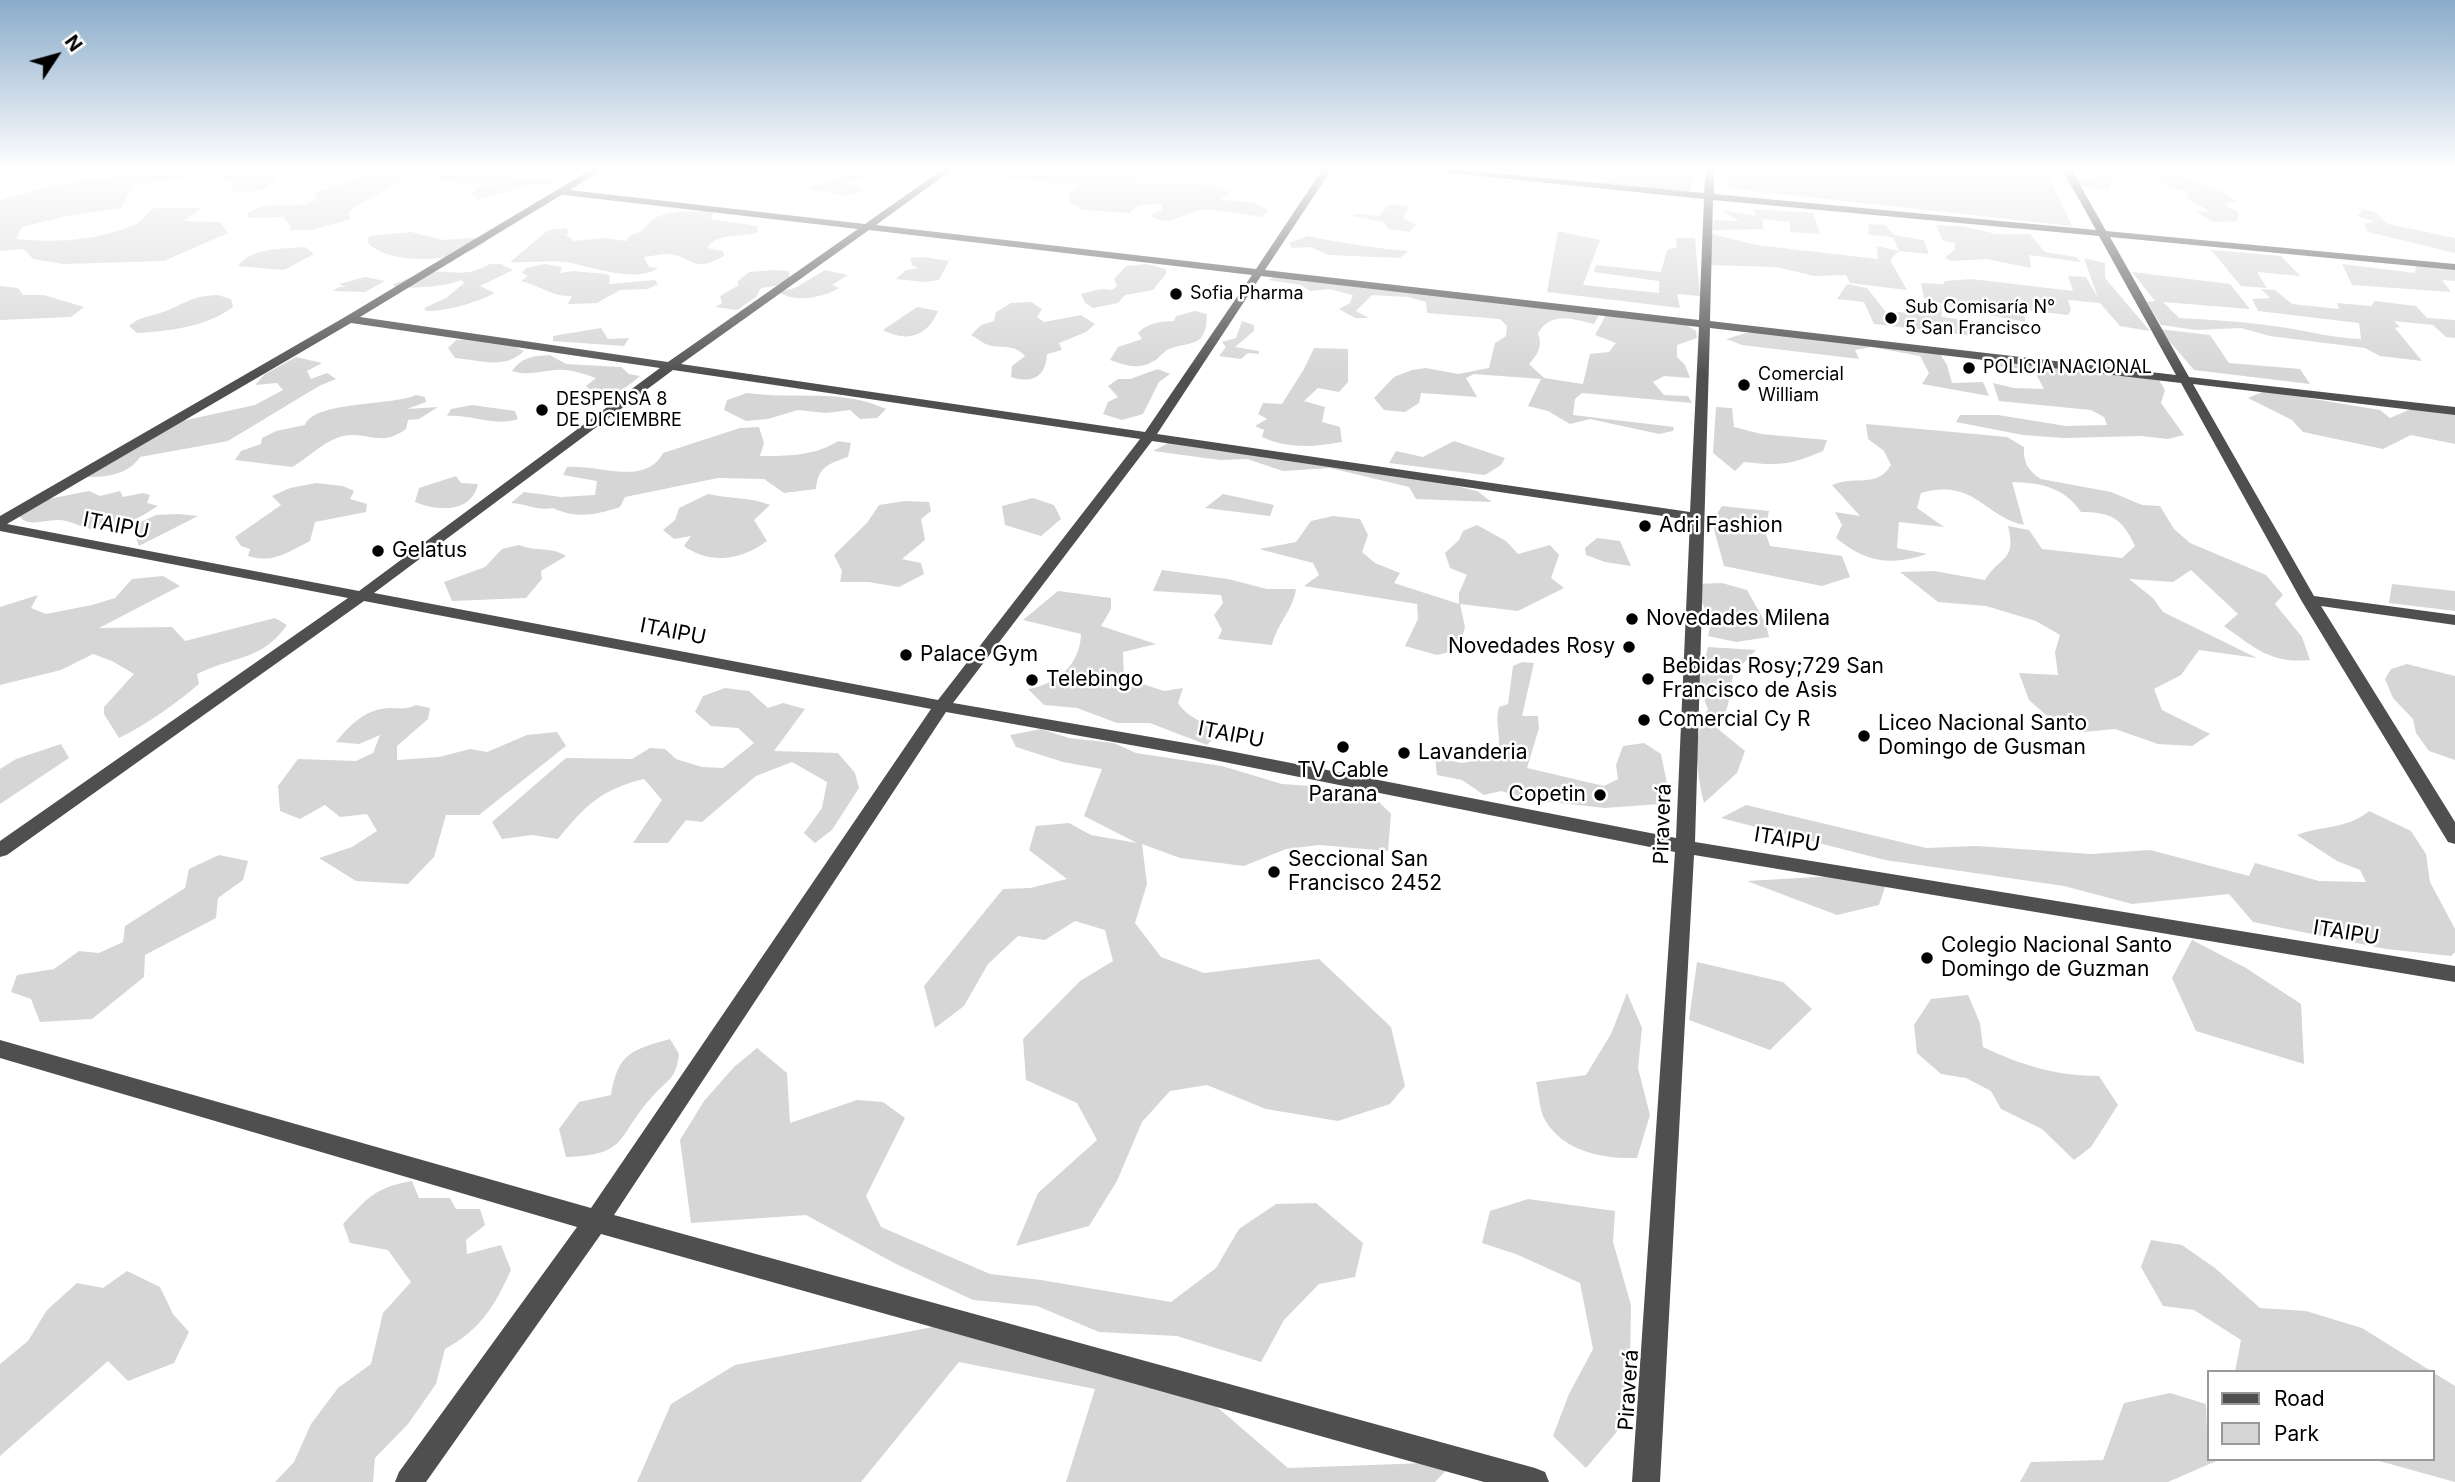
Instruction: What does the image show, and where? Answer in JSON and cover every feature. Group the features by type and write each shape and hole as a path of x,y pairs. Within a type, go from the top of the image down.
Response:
{"street":[{"path":"0,524 489,236"},
{"path":"0,850 361,596 851,236"},
{"path":"946,236 2455,411"},
{"path":"409,1482 596,1221 942,706 1150,435 1282,236"},
{"name":"Piraverá","path":"1646,1482 1685,846 1705,236"},
{"path":"2102,236 2309,600 2455,837"},
{"path":"2114,236 2455,267"},
{"path":"349,319 1696,517"},
{"name":"ITAIPU","path":"0,524 361,596 942,706 1209,753 1685,846 2455,974"},
{"path":"2309,600 2455,620"},
{"path":"0,1049 596,1221 1535,1482"}],"green space":[{"path":"0,236 61,241 97,236 221,236 164,261 63,264 33,259 24,249 0,251"},
{"path":"369,236 428,236 443,240 490,237 480,246 466,252 430,259 394,256 379,251 368,243"},
{"path":"541,236 568,236 574,241 604,238 626,241 629,236 732,236 718,239 707,248 723,251 724,256 713,261 698,264 668,254 644,257 649,267 658,268 637,274 565,262 510,262"},
{"path":"1309,236 1408,251 1400,258 1329,255 1310,247 1292,248 1289,243"},
{"path":"1557,236 1582,236 1600,240 1583,285 1659,293 1659,281 1594,272 1596,265 1661,272 1667,250 1677,247 1676,238 1695,238 1700,296 1677,294 1680,308 1547,292"},
{"path":"1712,236 1756,245 1878,259 1877,246 1899,251 1890,260 1907,290 1850,283 1846,275 1814,276 1777,267 1710,265"},
{"path":"1882,236 1901,236 1924,240 1929,254 1899,251 1893,237"},
{"path":"1941,236 2032,236 2045,252 2076,257 2081,262 2029,255 2031,268 1987,259 1950,261 1945,257 1955,250 1955,243 1943,241"},
{"path":"2385,236 2455,238 2455,253"},
{"path":"305,247 314,254 284,270 238,266 251,255 260,252"},
{"path":"2211,250 2281,256 2300,276 2257,272 2267,288 2241,286"},
{"path":"910,258 949,261 939,280 925,282 896,279 906,270 918,268 912,265"},
{"path":"2084,258 2105,263 2105,278 2150,331 2120,326 2100,303 2068,300 2071,310 2068,315 2025,310 2025,322 1991,315 1987,306 1963,303 1961,310 1924,298 1921,283 1943,284 1945,281 1972,279 2073,291 2068,276 2086,277 2098,298"},
{"path":"490,264 501,264 513,270 480,286 495,293 453,308 426,311 424,308 446,298 464,283 461,280 420,287 396,288 393,284 421,274 465,273"},
{"path":"544,264 562,267 560,273 573,271 606,274 610,276 609,284 655,280 658,284 648,289 620,290 597,303 568,304 572,296 552,293 521,281 528,276 522,273 526,268"},
{"path":"1147,264 1166,269 1166,274 1153,290 1125,295 1118,303 1093,308 1085,303 1081,294 1101,289 1112,290 1117,286 1114,279 1126,266"},
{"path":"2342,264 2415,273 2416,266 2455,270 2455,281 2442,280 2451,292 2352,285"},
{"path":"825,270 848,275 832,285 839,288 817,297 793,297 778,292 795,288"},
{"path":"789,271 789,279 775,286 761,288 756,297 737,310 715,307 722,303 720,296 739,285 737,282 749,272"},
{"path":"2132,272 2230,284 2250,309 2163,302 2179,318 2260,324 2361,339 2359,323 2258,311 2252,299 2270,298 2261,289 2275,290 2292,304 2339,309 2337,303 2371,306 2375,301 2416,306 2427,318 2455,320 2455,338 2446,337 2433,325 2394,321 2400,327 2395,328 2422,361 2380,356 2365,348 2270,336 2241,328 2196,330 2161,325 2147,302 2155,301"},
{"path":"365,277 385,281 365,292 333,291 345,287 339,284"},
{"path":"1274,277 1600,313 1594,324 1563,318 1544,326 1538,333 1539,350 1529,364 1544,378 1583,384 1590,354 1609,352 1616,343 1595,335 1606,315 1685,324 1696,331 1697,338 1677,345 1677,357 1685,365 1690,378 1664,376 1653,382 1664,395 1688,396 1692,403 1582,393 1575,399 1573,415 1674,427 1673,431 1659,434 1590,419 1570,424 1548,411 1528,406 1541,379 1474,374 1466,378 1477,397 1421,393 1419,403 1405,412 1384,410 1374,398 1394,377 1426,368 1458,374 1489,368 1495,343 1506,336 1507,326 1500,319 1427,313 1426,302 1408,297 1372,295 1356,311 1369,318 1355,318 1339,309 1350,303 1353,295 1329,289 1310,291 1301,285 1268,280"},
{"path":"1847,284 1867,288 1885,311 1922,314 1922,301 1941,305 1942,317 1981,322 1974,336 1874,324 1864,302 1837,299"},
{"path":"0,286 18,288 23,295 44,295 84,307 71,317 0,320"},
{"path":"218,295 231,299 233,307 211,319 175,329 137,333 129,326 140,319 193,299"},
{"path":"1031,302 1042,309 1037,317 1044,322 1081,315 1095,324 1086,332 1059,343 1062,350 1047,354 1041,373 1025,380 1011,377 1012,366 1025,356 1021,352 989,345 971,335 981,325 994,321 996,312 1011,303"},
{"path":"917,307 938,311 934,320 923,331 916,335 900,336 883,330"},
{"path":"1195,311 1207,314 1204,333 1197,341 1169,349 1154,361 1142,366 1110,360 1118,347 1142,339 1138,333 1146,327 1154,323 1174,321 1176,316"},
{"path":"1242,321 1254,325 1254,331 1235,347 1259,351 1259,354 1248,353 1241,359 1219,356 1226,347 1222,342 1236,338"},
{"path":"601,328 608,339 629,338 624,346 553,341 553,336"},
{"path":"2159,329 2210,335 2229,363 2300,369 2310,384 2194,370"},
{"path":"1776,332 1937,349 1947,365 1952,383 1983,382 1989,396 1922,384 1929,373 1920,356 1871,347 1855,350 1859,359 1742,345 1726,339 1746,333"},
{"path":"476,339 506,343 524,351 509,360 491,362 455,358 448,348 456,340"},
{"path":"1314,348 1348,349 1348,382 1339,392 1318,388 1304,401 1325,407 1322,422 1340,427 1342,442 1301,446 1282,444 1262,437 1264,430 1255,426 1267,419 1258,414 1263,403 1282,404"},
{"path":"1976,354 2110,370 2142,370 2156,375 2165,390 2161,403 2184,435 2168,439 2141,436 2064,438 2023,435 1956,422 1960,415 1998,415 2066,426 2107,425 2104,417 2091,410 1999,401 1993,383 2014,388 2044,389 2034,370 1985,365"},
{"path":"550,355 566,364 621,367 629,374 640,376 621,390 600,394 586,386 596,378 576,372 512,371 528,358"},
{"path":"296,357 322,363 307,371 311,379 327,373 336,379 319,386 228,441 140,457 126,470 109,476 72,476 89,469 159,426 255,405 283,390 277,383 255,385 265,374"},
{"path":"1158,369 1170,374 1159,382 1143,414 1122,420 1103,414 1108,402 1118,397 1108,386 1118,379 1130,379"},
{"path":"2265,391 2380,410 2390,418 2416,407 2455,412 2455,444 2411,435 2383,449 2303,432 2292,420 2248,398"},
{"path":"747,393 852,399 886,409 877,418 860,419 850,410 826,413 798,410 768,419 746,421 724,410 727,400"},
{"path":"416,395 425,397 426,402 407,409 438,407 419,419 408,420 406,429 397,435 381,438 343,436 329,442 292,467 235,460 241,451 261,444 262,438 276,431 305,425 311,417 323,412"},
{"path":"472,405 515,411 518,419 500,422 447,416 451,409"},
{"path":"1716,407 1732,408 1734,427 1761,434 1827,440 1823,451 1802,459 1776,464 1744,462 1735,471 1713,453"},
{"path":"1866,424 2007,437 2024,447 2027,466 2041,479 2111,492 2142,505 2160,506 2174,529 2190,543 2266,575 2283,595 2275,604 2302,637 2310,660 2296,661 2274,657 2224,626 2238,614 2191,570 2173,582 2129,579 2153,598 2163,612 2257,658 2199,650 2181,675 2154,689 2162,710 2210,734 2192,746 2158,744 2115,729 2084,732 2055,723 2029,700 2019,673 2058,675 2055,652 2060,635 2036,621 1986,606 1938,602 1900,572 1934,571 1985,580 2009,552 2008,526 2029,530 2042,549 2122,558 2135,546 2130,536 2114,518 2100,513 2081,512 2067,497 2051,488 2012,482 2024,525 2010,521 1967,494 1939,490 1921,493 1917,508 1944,527 1899,522 1897,548 1927,554 1890,561 1858,553 1836,538 1842,525 1835,512 1860,516 1832,485 1879,477 1891,465 1884,451 1868,439"},
{"path":"759,427 764,443 760,456 810,452 838,441 851,443 848,457 825,467 819,476 816,489 784,493 764,479 718,478 625,497 620,507 594,514 570,514 553,508 542,509 511,503 524,492 561,497 595,495 597,481 563,475 567,467 633,472 655,463 663,453 740,428"},
{"path":"1172,441 1423,478 1477,491 1492,502 1416,499 1409,487 1330,468 1283,471 1247,459 1220,460 1153,451"},
{"path":"1454,441 1505,458 1501,465 1485,475 1389,463 1396,451 1423,457"},
{"path":"456,476 461,483 478,484 468,501 452,508 415,502 419,488"},
{"path":"316,483 343,486 354,491 350,499 367,504 366,512 315,522 310,541 280,556 265,559 248,556 250,549 241,546 235,537 281,505 272,496 290,488"},
{"path":"89,491 100,496 120,491 123,497 143,493 150,495 147,503 158,506 126,524 100,530 62,520 28,522 15,510 28,503"},
{"path":"708,494 770,505 754,520 767,541 737,556 715,558 704,556 684,546 691,536 674,539 663,530 675,520 679,508"},
{"path":"1223,494 1274,505 1270,516 1205,508"},
{"path":"1033,498 1054,505 1061,519 1041,536 1005,525 1002,506"},
{"path":"905,501 929,502 931,511 921,519 925,540 902,559 921,563 924,574 899,587 868,582 840,582 842,571 834,555 867,523 879,505"},
{"path":"1722,506 1769,511 1765,531 1770,546 1842,556 1850,577 1822,586 1724,566 1712,522"},
{"path":"156,515 198,516 139,546 132,526"},
{"path":"1333,516 1360,519 1368,535 1362,552 1375,563 1400,573 1394,583 1459,604 1459,593 1467,575 1450,568 1445,553 1459,540 1463,531 1477,525 1506,541 1518,554 1550,545 1559,555 1551,578 1564,588 1518,611 1460,604 1465,627 1458,650 1437,655 1405,646 1418,619 1417,604 1304,586 1319,575 1313,563 1259,549 1296,542 1311,521"},
{"path":"1597,538 1620,541 1631,566 1605,562 1586,555 1585,548"},
{"path":"519,545 554,551 566,556 541,571 542,579 526,598 452,601 444,582 485,567 502,549"},
{"path":"1162,570 1228,579 1267,589 1296,589 1292,604 1272,645 1218,639 1222,630 1214,615 1223,603 1221,595 1153,591"},
{"path":"163,576 180,586 99,628 172,627 185,641 275,618 287,625 277,637 257,652 197,674 199,684 190,692 151,720 119,738 104,714 104,707 134,674 112,661 93,654 61,670 0,685 0,607 38,595 31,608 46,614 115,598 132,579"},
{"path":"1722,583 1747,590 1766,624 1769,637 1736,642 1708,636 1711,623 1694,584"},
{"path":"2392,584 2455,591 2455,611 2389,603"},
{"path":"1058,591 1111,598 1111,609 1101,626 1156,644 1123,652 1124,678 1164,691 1183,688 1178,703 1216,735 1207,745 1150,723 1117,723 1077,708 1044,705 1028,689 1057,678 1071,664 1080,645 1081,634 1023,620"},
{"path":"1708,647 1756,650 1733,674 1728,705 1718,729 1745,751 1737,773 1704,803 1699,780 1697,743 1708,709 1698,685"},
{"path":"1522,662 1534,663 1522,716 1538,716 1539,728 1527,768 1604,786 1618,779 1616,765 1623,746 1644,743 1661,754 1669,793 1659,804 1605,808 1532,800 1501,791 1484,795 1462,780 1437,775 1435,758 1462,763 1497,757 1499,707 1508,704 1513,666"},
{"path":"2407,664 2455,676 2455,760 2429,751 2416,733 2413,719 2393,698 2385,679 2391,669"},
{"path":"725,688 749,691 768,708 783,703 805,709 774,751 838,753 855,773 859,788 832,830 815,843 804,833 822,808 827,782 792,762 756,776 702,822 686,820 668,843 633,843 662,800 644,779 616,788 595,800 558,839 532,835 502,839 492,822 566,758 632,759 650,748 665,749 676,759 702,767 723,768 754,743 738,728 711,726 695,712 703,696"},
{"path":"416,705 430,708 428,719 397,746 397,760 439,757 470,749 487,752 527,735 557,732 566,746 479,815 446,815 434,857 408,884 356,881 319,858 352,847 377,831 367,814 340,817 325,805 300,819 280,811 278,786 298,759 356,761 373,753 380,735 359,744 336,742 352,724 365,715 379,709"},
{"path":"1041,729 1069,738 1114,743 1136,753 1222,766 1282,784 1367,790 1391,814 1388,851 1319,845 1286,849 1244,866 1180,858 1142,844 1147,884 1135,923 1161,957 1204,973 1319,959 1391,1027 1405,1086 1390,1104 1338,1121 1266,1109 1207,1085 1170,1091 1142,1122 1117,1181 1089,1226 1016,1246 1038,1193 1097,1140 1077,1103 1026,1080 1023,1039 1080,981 1113,961 1105,930 1075,921 1045,940 1018,936 988,964 964,1006 935,1028 924,986 1003,889 1030,888 1067,879 1029,850 1036,826 1069,823 1091,835 1137,843 1084,816 1102,769 1063,762 1016,747 1010,735"},
{"path":"61,744 69,758 0,804 0,769 16,759"},
{"path":"1746,805 1926,848 1977,846 2091,854 2150,850 2249,876 2255,863 2319,881 2366,882 2360,870 2337,861 2297,835 2353,821 2369,811 2411,831 2426,854 2430,882 2455,929 2455,952 2451,956 2386,949 2253,922 2229,894 2132,904 2064,886 1885,860 1721,818"},
{"path":"219,855 248,861 243,880 218,898 216,918 145,955 144,977 92,1019 40,1022 31,999 11,992 17,975 54,969 79,951 99,953 123,942 125,926 185,888 189,869"},
{"path":"1853,875 1885,887 1879,905 1837,915 1747,881"},
{"path":"2192,940 2246,968 2301,1004 2304,1064 2196,1031 2172,978"},
{"path":"1697,962 1783,982 1812,1009 1770,1050 1689,1020"},
{"path":"1627,993 1642,1028 1638,1068 1650,1115 1637,1158 1598,1155 1563,1140 1543,1116 1536,1082 1586,1075 1611,1034"},
{"path":"1968,995 1980,1023 1983,1047 2039,1068 2068,1074 2099,1076 2118,1105 2091,1147 2074,1160 2042,1129 2001,1109 1991,1091 1966,1078 1941,1074 1917,1053 1914,1025 1931,999"},
{"path":"670,1039 679,1054 676,1070 619,1141 601,1152 566,1157 559,1129 579,1102 611,1095 618,1070 628,1055 645,1046"},
{"path":"757,1048 787,1073 790,1123 857,1100 883,1102 905,1118 866,1196 881,1227 990,1274 1171,1302 1216,1268 1239,1229 1276,1204 1316,1203 1363,1243 1355,1277 1319,1284 1284,1320 1261,1362 1177,1336 1099,1332 1037,1306 973,1300 896,1264 806,1215 691,1223 680,1140 704,1101 734,1067"},
{"path":"412,1181 419,1198 450,1198 456,1209 480,1209 485,1225 466,1240 467,1254 501,1245 511,1270 485,1316 468,1333 445,1349 436,1384 408,1424 375,1458 373,1482 275,1482 294,1462 311,1424 338,1388 371,1364 383,1313 411,1282 388,1250 350,1243 343,1224 381,1190"},
{"path":"1528,1199 1615,1211 1613,1242 1631,1305 1630,1365 1621,1427 1586,1468 1553,1436 1569,1394 1593,1349 1580,1283 1516,1254 1482,1243 1490,1211"},
{"path":"2151,1240 2182,1245 2215,1268 2260,1308 2306,1311 2362,1328 2429,1370 2235,1370 2241,1340 2194,1310 2163,1306 2141,1267"},
{"path":"127,1271 160,1287 173,1314 189,1332 174,1363 128,1381 108,1361 0,1456 0,1364 28,1341 47,1310 77,1283 103,1288"},
{"path":"938,1326 1196,1389 1288,1468 1454,1462 1435,1482 1066,1482 1095,1389 959,1362 861,1482 637,1482 671,1404 735,1365"},
{"path":"2434,1373 2455,1386 2455,1482 2379,1461 2434,1461"},
{"path":"2170,1393 2206,1404 2206,1461 2216,1461 2168,1482 2020,1482 2031,1462 2103,1460 2124,1403"}],"place":[{"name":"Sofia Pharma","path":"1176,294"},
{"name":"Sub Comisaría N° 5 San Francisco","path":"1891,318"},
{"name":"POLICIA NACIONAL","path":"1969,368"},
{"name":"Comercial William","path":"1744,385"},
{"name":"DESPENSA 8 DE DICIEMBRE","path":"542,410"},
{"name":"Adri Fashion","path":"1645,526"},
{"name":"Gelatus","path":"378,551"},
{"name":"Novedades Milena","path":"1632,619"},
{"name":"Novedades Rosy","path":"1629,647"},
{"name":"Palace Gym","path":"906,655"},
{"name":"Bebidas Rosy;729 San Francisco de Asis","path":"1648,679"},
{"name":"Telebingo","path":"1032,680"},
{"name":"Comercial Cy R","path":"1644,720"},
{"name":"Liceo Nacional Santo Domingo de Gusman","path":"1864,736"},
{"name":"TV Cable Parana","path":"1343,747"},
{"name":"Lavanderia","path":"1404,753"},
{"name":"Copetin","path":"1600,795"},
{"name":"Seccional San Francisco 2452","path":"1274,872"},
{"name":"Colegio Nacional Santo Domingo de Guzman","path":"1927,958"}]}
